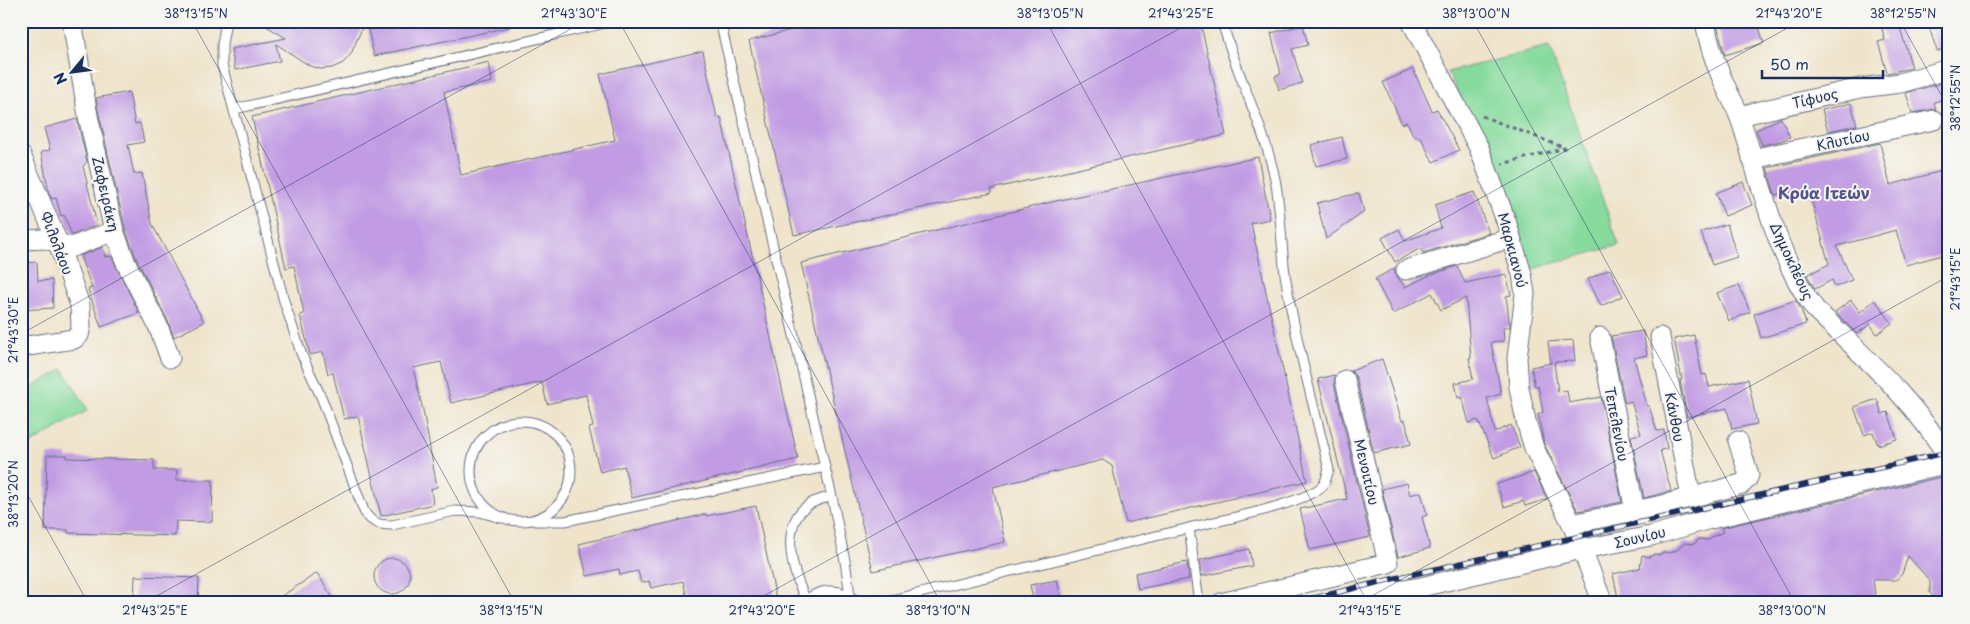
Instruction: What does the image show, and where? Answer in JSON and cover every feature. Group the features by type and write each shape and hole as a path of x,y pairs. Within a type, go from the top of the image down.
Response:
{"street":[{"name":"Ζαφειράκη","path":"72,21 88,116 114,231 126,263 158,326 170,358"},
{"name":"Μαρκιανού","path":"1411,21 1479,148 1511,238 1525,294 1516,358 1524,413 1534,448 1572,524 1603,603"},
{"name":"Δημοκλέους","path":"1705,21 1707,37 1716,64 1739,116 1779,238 1799,284 1810,302 1906,399 1943,440 1949,461"},
{"name":"Τίφυος","path":"1739,116 1860,88 1900,83 1949,69"},
{"name":"Κλυτίου","path":"1752,159 1934,120"},
{"name":"Φιλολάου","path":"21,155 58,243 80,305 82,327 79,335 74,339 21,347"},
{"path":"21,240 41,239 72,247 114,231"},
{"path":"1406,270 1511,238"},
{"name":"Τεπελενίου","path":"1600,337 1635,511"},
{"name":"Κάνθου","path":"1660,338 1691,498"},
{"name":"Μενοιτίου","path":"1221,603 1388,563 1345,380"},
{"name":"Σουνίου","path":"1572,524 1691,498 1742,484 1747,480 1748,475 1738,441"},
{"name":"Σουνίου","path":"1329,603 1383,590 1403,590 1421,587 1651,536 1949,461"}],"lane":[{"path":"226,21 221,55 284,301 301,353 322,399 359,498 369,519 382,525 392,525 455,511 469,510 515,521 565,521 825,467"},
{"path":"235,109 614,21"},
{"path":"720,21 832,497 850,595"},
{"path":"879,603 1289,503 1309,494 1324,484 1329,470 1285,273 1275,179 1262,137 1234,62 1222,21"},
{"path":"501,518 481,502 474,490 471,471 474,451 481,440 501,424 514,420 531,421 547,427 560,439 569,454 572,471 569,488 560,503 547,514 531,521"},
{"path":"832,497 818,499 807,506 794,521 790,542 792,558 805,601 822,591 832,590 850,595 858,603"},
{"path":"1189,528 1199,603"}],"path":[{"path":"1456,106 1565,148 1487,168"}],"green space":[{"path":"1549,47 1619,245 1529,270 1516,216 1489,147 1447,72"},
{"path":"63,369 88,410 29,445 21,433 21,394"}],"building":[{"path":"258,21 365,21 351,54 343,63 332,68 321,69 310,66 276,44 280,61 235,70 231,49 286,38"},
{"path":"366,21 509,21 510,27 374,56"},
{"path":"826,21 1200,21 1226,135 991,189 992,193 794,235 749,41"},
{"path":"1716,21 1757,21 1764,43 1725,55"},
{"path":"1880,21 1898,21 1912,68 1887,73 1878,42 1885,40"},
{"path":"1927,21 1949,21 1949,48 1937,51"},
{"path":"1303,25 1308,45 1292,49 1302,83 1279,90 1275,76 1281,74 1271,33"},
{"path":"703,51 717,118 721,117 798,459 632,498 624,466 600,472 589,428 593,427 586,395 547,404 542,382 451,403 441,362 413,368 437,487 431,489 433,504 381,516 358,416 344,419 333,373 328,374 323,352 310,355 300,315 304,314 294,266 286,268 252,117 489,62 492,82 444,92 461,175 615,140 600,74"},
{"path":"1413,69 1432,111 1437,109 1459,150 1433,162 1421,138 1413,135 1407,122 1402,124 1383,82"},
{"path":"1949,81 1949,98 1934,102 1936,109 1912,113 1906,93"},
{"path":"129,92 135,124 140,123 144,142 128,145 134,174 142,173 152,224 204,322 174,337 168,321 136,258 125,228 96,98"},
{"path":"1851,103 1857,125 1828,131 1822,110"},
{"path":"1781,118 1790,137 1762,145 1756,130"},
{"path":"77,119 87,162 83,166 97,225 72,235 64,215 61,216 56,198 52,199 49,193 41,152 50,150 44,128"},
{"path":"1342,137 1347,159 1316,166 1311,145"},
{"path":"1880,143 1890,185 1949,169 1949,253 1906,265 1896,230 1837,246 1852,280 1835,287 1832,280 1815,289 1807,275 1829,264 1808,188 1775,195 1767,168"},
{"path":"1258,157 1270,219 1251,223 1307,481 1126,523 1112,466 1103,460 993,487 1005,542 873,571 801,263 1056,201"},
{"path":"1743,182 1752,205 1725,216 1716,193"},
{"path":"1474,192 1489,233 1423,253 1421,248 1395,262 1382,238 1399,229 1405,241 1441,228 1435,205"},
{"path":"1359,193 1364,212 1326,239 1317,203"},
{"path":"1727,224 1737,257 1712,265 1701,232"},
{"path":"103,247 105,257 111,256 139,313 101,327 88,289 92,288 80,256"},
{"path":"37,262 38,281 52,280 53,308 21,310 21,263"},
{"path":"1457,266 1465,283 1506,274 1511,295 1506,296 1510,327 1503,328 1504,341 1491,342 1501,394 1487,398 1495,432 1511,425 1520,447 1494,458 1478,420 1469,423 1462,397 1458,398 1455,383 1473,379 1469,358 1471,358 1466,298 1441,310 1432,293 1393,314 1375,279 1395,268 1395,274 1405,287 1430,275"},
{"path":"1610,269 1623,296 1601,306 1588,279"},
{"path":"1739,285 1750,312 1729,321 1717,293"},
{"path":"1851,300 1860,312 1875,300 1892,323 1877,334 1870,324 1857,334 1835,312"},
{"path":"1796,301 1801,309 1806,324 1761,338 1754,314"},
{"path":"1643,331 1647,355 1634,358 1647,406 1649,406 1657,431 1664,430 1667,449 1660,450 1671,491 1644,498 1631,436 1641,434 1631,401 1625,403 1611,336"},
{"path":"1694,335 1702,375 1706,374 1709,387 1748,379 1757,424 1732,429 1727,408 1687,417 1674,339"},
{"path":"1573,340 1575,361 1554,362 1558,392 1567,390 1569,403 1601,397 1622,502 1578,511 1544,444 1538,414 1543,412 1538,386 1535,386 1531,367 1551,363 1548,342"},
{"path":"1382,359 1402,421 1405,420 1411,444 1374,453 1356,377 1351,371"},
{"path":"1335,375 1334,383 1370,537 1310,550 1300,509 1347,499 1318,379"},
{"path":"1877,399 1882,414 1888,412 1897,439 1878,445 1873,432 1864,435 1854,407"},
{"path":"47,455 67,455 67,458 154,460 154,470 177,470 176,480 213,480 212,522 176,521 175,536 68,533 68,530 45,530"},
{"path":"1534,472 1547,499 1525,506 1523,501 1504,507 1497,484"},
{"path":"1941,477 1949,502 1949,603 1939,603 1930,593 1930,581 1908,556 1902,574 1896,580 1873,580 1876,603 1619,603 1613,574 1640,568 1642,555 1649,557 1665,552 1669,553 1677,550 1685,543 1694,544 1699,539 1709,540 1723,532 1721,528"},
{"path":"1407,483 1410,495 1421,492 1427,515 1422,517 1430,548 1398,557 1382,489"},
{"path":"756,506 777,603 688,603 683,581 651,588 649,581 641,583 638,571 620,575 619,569 587,576 579,544 706,514 706,516"},
{"path":"1249,549 1252,566 1202,576 1200,560"},
{"path":"392,558 399,559 405,563 409,569 409,583 405,589 399,593 392,594 385,593 379,589 375,583 374,576 375,569 379,563 385,559"},
{"path":"1187,562 1189,579 1138,589 1135,573"},
{"path":"317,573 336,603 271,603"},
{"path":"135,576 199,578 198,603 134,603"},
{"path":"1057,580 1062,603 1034,603 1030,585"}],"railway":[{"path":"1294,603 1949,452"}],"district":[{"name":"Κρύα Ιτεών","path":"1824,192"}]}
